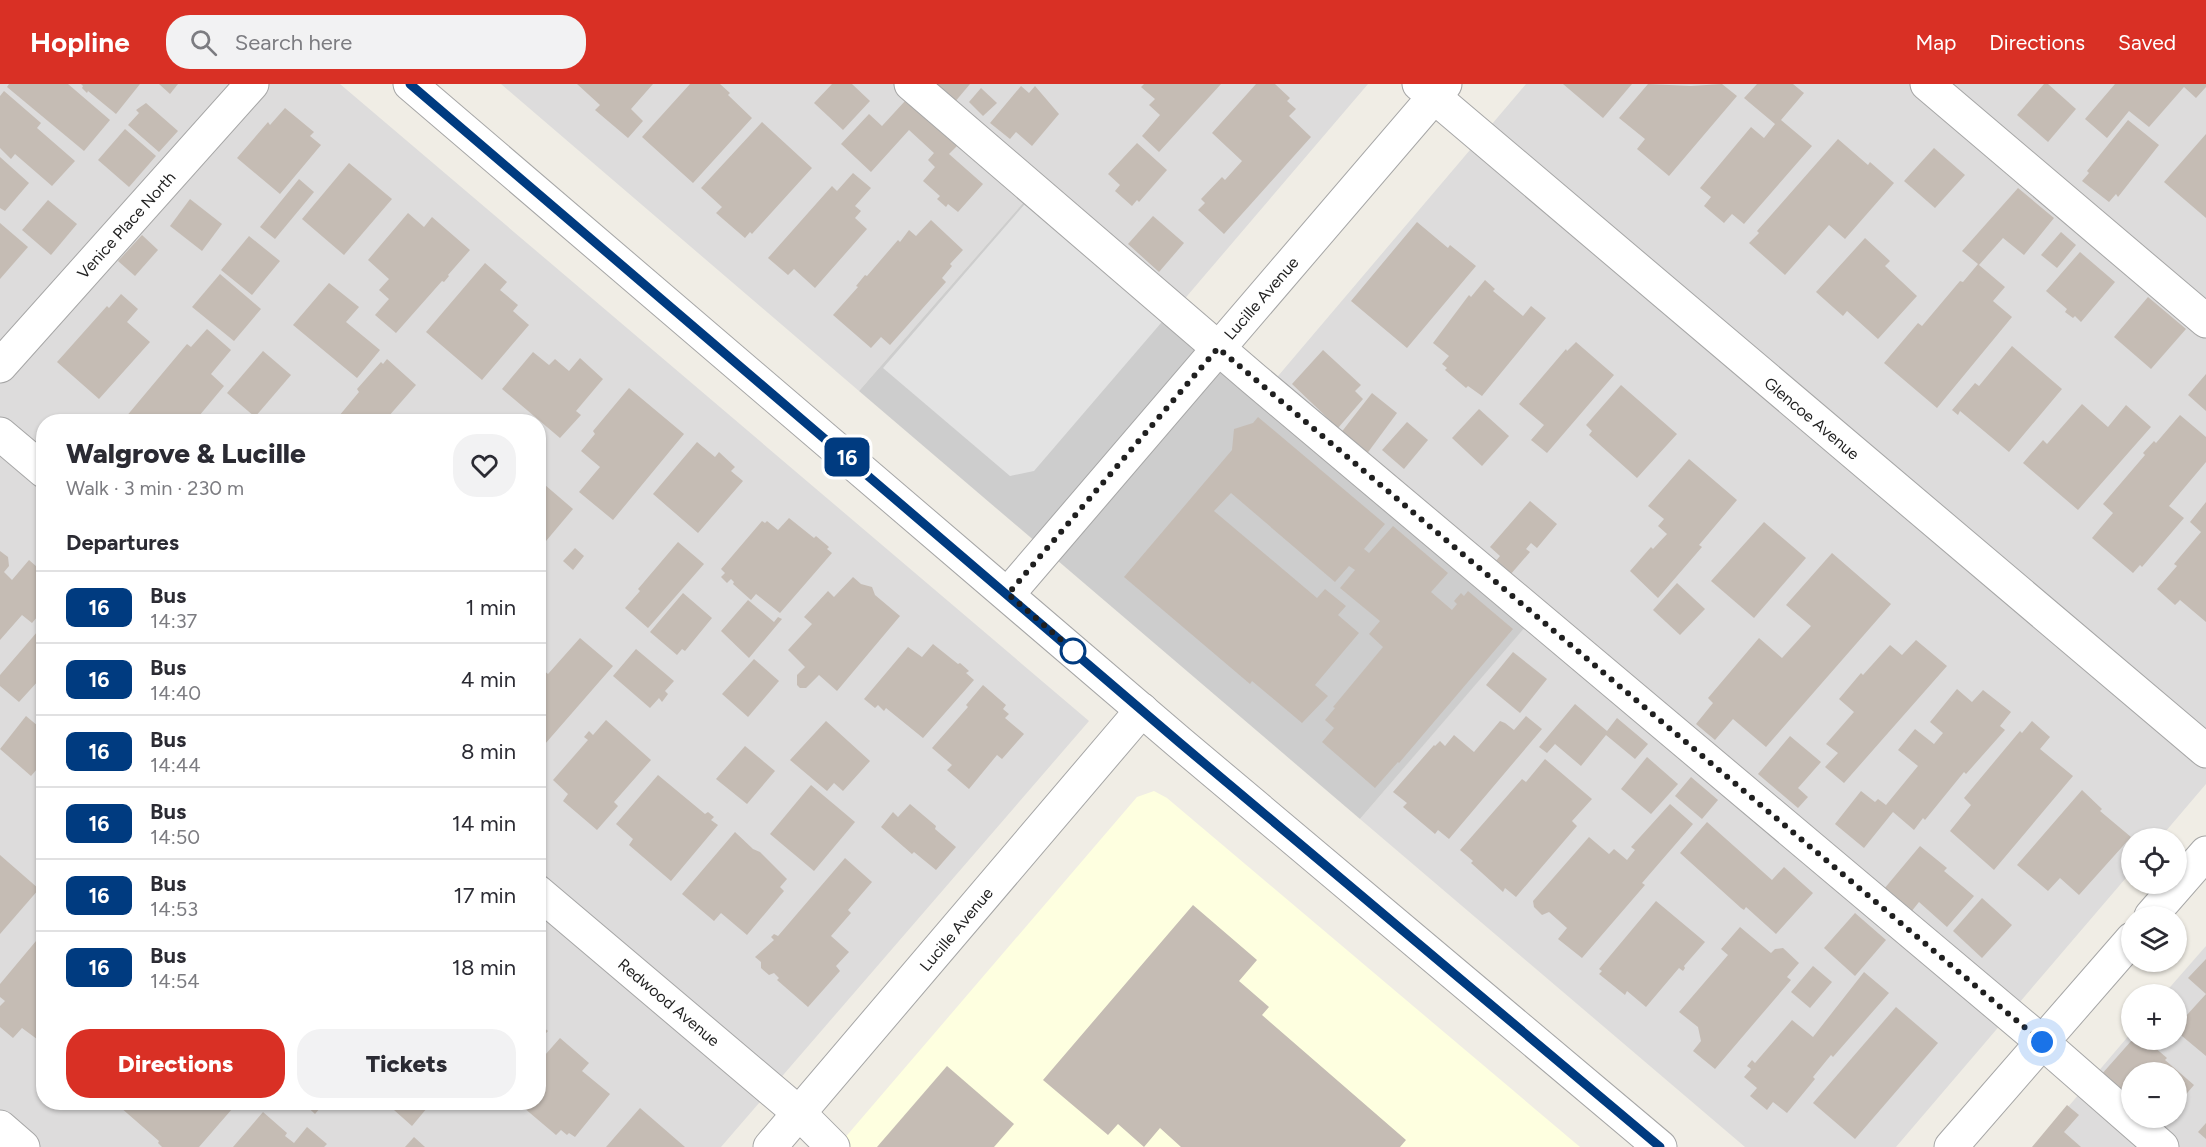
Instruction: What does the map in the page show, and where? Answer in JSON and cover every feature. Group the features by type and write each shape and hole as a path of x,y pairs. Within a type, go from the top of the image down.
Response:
{"street":[{"name":"Venice Place North","path":"0,366 252,84"},
{"path":"410,84 1142,710 1660,1147"},
{"path":"911,84 1218,348 2042,1042 2162,1147"},
{"path":"1927,84 2206,321"},
{"name":"Lucille Avenue","path":"1008,594 1218,348 1433,88"},
{"name":"Glencoe Avenue","path":"1433,88 2206,750"},
{"path":"0,434 36,464"},
{"name":"Lucille Avenue","path":"770,1147 1142,710"},
{"path":"2160,906 2206,853"},
{"name":"Redwood Avenue","path":"546,899 799,1113 833,1147"},
{"path":"1951,1147 2121,952"},
{"path":"0,1127 23,1147"}],"shaded area":[{"path":"0,84 340,84 1089,721 721,1147 0,1147"},
{"path":"501,84 1368,84 1170,316 1030,195 859,391"},
{"path":"1526,84 2206,84 2206,784 2169,828 2121,828 2121,884 1896,1147 1745,1147 1360,819 1525,626 1261,396"},
{"path":"1030,195 1526,626 1360,819 859,391"},
{"path":"1030,198 1167,316 1034,471 1010,476 883,368"},
{"path":"1154,791 1167,798 1580,1147 837,1147 1137,797"},
{"path":"2206,946 2206,1147 2034,1147 2121,1045 2121,1050 2187,1050 2187,984 2173,984 2183,972 2187,972 2187,968"}],"building":[{"path":"9,84 68,84 110,120 84,151 7,87"},
{"path":"81,84 140,84 116,114 88,91 87,93"},
{"path":"159,84 178,84 170,94"},
{"path":"577,84 653,84 631,109 643,121 628,138 595,110 600,105"},
{"path":"690,84 720,84 752,118 693,183 642,137"},
{"path":"832,84 852,84 870,101 843,130 814,103"},
{"path":"932,84 970,84 954,103"},
{"path":"1144,84 1221,84 1159,152 1142,136 1160,115 1149,105 1155,99 1141,87"},
{"path":"1256,84 1275,84 1290,98 1287,101 1296,109 1289,116 1311,137 1224,234 1198,210 1205,203 1201,199 1222,177 1225,180 1242,161 1212,133"},
{"path":"1563,84 1632,84 1603,118"},
{"path":"1648,84 1691,86 1722,84 1737,96 1669,176 1637,149 1645,139 1619,118"},
{"path":"1757,84 1793,84 1804,93 1781,120 1812,146 1744,224 1732,214 1724,223 1704,206 1711,197 1700,188 1751,127 1764,138 1775,124 1744,98"},
{"path":"2044,84 2048,84 2076,109 2048,142 2017,115"},
{"path":"2115,84 2206,84 2206,87 2196,98 2184,87 2149,127 2129,111 2107,138 2085,119"},
{"path":"1021,86 1029,93 1035,86 1059,114 1032,146 1016,132 1010,139 990,123"},
{"path":"981,88 997,103 983,116 969,102"},
{"path":"4,91 41,123 37,128 75,161 52,186 15,154 11,159 0,148 0,96"},
{"path":"905,101 957,146 949,154 983,184 958,212 948,204 946,207 937,199 940,196 923,181 935,167 928,160 934,153 909,130 871,172 841,144 869,114 882,126"},
{"path":"146,103 178,131 159,152 128,125 139,113 136,110"},
{"path":"285,108 314,132 310,136 321,145 280,194 237,158 268,122 270,125"},
{"path":"2128,120 2159,145 2118,197 2116,194 2109,202 2082,181 2089,173 2087,171"},
{"path":"762,122 812,168 752,234 750,232 745,238 716,213 722,207 701,188"},
{"path":"125,129 156,156 129,187 98,160"},
{"path":"2206,134 2206,218 2164,182"},
{"path":"1838,139 1868,165 1870,162 1894,183 1845,239 1829,225 1785,275 1749,243"},
{"path":"1137,143 1167,170 1139,202 1137,200 1132,206 1115,191 1120,185 1108,174"},
{"path":"1934,148 1965,175 1935,208 1904,181"},
{"path":"0,157 29,183 5,211 0,208"},
{"path":"349,163 392,199 344,255 302,219"},
{"path":"853,173 871,188 855,206 861,211 855,218 867,229 815,288 794,269 788,275 768,258 832,186 837,191"},
{"path":"299,179 314,192 275,239 260,227"},
{"path":"2018,188 2054,218 2024,255 2003,238 1979,265 2005,287 1993,301 2012,317 1937,408 1884,363 1918,323 1922,326 1960,281 1963,282 1978,264 1962,251"},
{"path":"190,199 222,224 202,251 170,226"},
{"path":"48,200 77,224 51,255 22,230"},
{"path":"408,213 424,227 432,217 470,250 444,282 442,281 396,333 375,315 389,299 379,290 389,279 368,260"},
{"path":"1153,216 1184,243 1159,272 1128,244"},
{"path":"931,220 963,250 950,264 952,266 942,278 946,282 890,345 881,337 871,348 833,315 858,287 856,286 865,275 867,276 898,240 900,242 909,230 916,236"},
{"path":"1417,222 1448,248 1450,245 1476,266 1407,348 1351,301"},
{"path":"0,223 28,247 0,279"},
{"path":"2061,232 2076,245 2057,268 2041,255"},
{"path":"142,235 158,250 135,276 118,261"},
{"path":"249,236 280,261 252,295 221,270"},
{"path":"1865,238 1890,261 1885,266 1917,296 1878,339 1847,311 1843,316 1816,292"},
{"path":"2080,252 2115,282 2081,322 2075,316 2073,318 2065,312 2067,309 2046,291"},
{"path":"485,263 507,282 500,290 518,305 513,311 529,325 482,380 426,332"},
{"path":"220,274 261,309 234,341 192,307"},
{"path":"1485,280 1495,289 1493,291 1523,316 1531,306 1546,318 1482,396 1468,386 1466,388 1445,370 1447,368 1442,364 1449,356 1433,343 1469,295 1471,297"},
{"path":"329,283 359,307 346,322 380,350 357,378 293,325"},
{"path":"121,294 138,309 127,322 150,342 99,399 57,362 107,306 109,308"},
{"path":"2148,297 2186,329 2151,369 2114,337"},
{"path":"207,329 231,350 211,374 224,386 201,414 128,414 187,344 191,347"},
{"path":"1576,342 1614,375 1547,453 1531,440 1544,425 1519,404 1566,349 1567,351"},
{"path":"2012,346 2062,389 2009,452 1960,411 1958,415 1952,410 1975,383 1979,386"},
{"path":"1323,350 1361,385 1355,391 1363,399 1338,428 1292,384"},
{"path":"263,351 291,375 258,414 252,414 227,393"},
{"path":"533,352 549,365 555,359 569,371 580,358 603,379 576,411 581,415 560,438 546,426 546,414 532,414 502,389"},
{"path":"387,359 416,385 391,414 341,414 359,392 357,389 381,362 383,364"},
{"path":"2206,374 2206,411 2188,395"},
{"path":"1621,385 1677,434 1637,478 1589,435 1592,431 1586,425"},
{"path":"629,388 684,434 613,520 579,492 600,467 581,451 595,434 593,431"},
{"path":"1372,393 1397,413 1366,455 1340,434"},
{"path":"2082,404 2108,427 2126,405 2151,427 2078,510 2023,463 2043,440 2047,444"},
{"path":"1479,409 1509,436 1482,466 1452,438"},
{"path":"2180,415 2206,437 2206,462 2169,506 2184,518 2142,567 2140,565 2133,573 2092,538 2113,513 2103,504 2145,455 2143,453 2154,441 2156,443"},
{"path":"1258,417 1385,524 1364,549 1369,553 1393,526 1448,573 1431,592 1452,610 1457,604 1454,601 1461,593 1464,596 1468,591 1513,629 1375,788 1322,742 1334,728 1325,720 1335,708 1333,707 1383,647 1369,634 1380,621 1340,588 1355,570 1349,566 1335,582 1231,493 1214,511 1317,598 1325,589 1346,606 1338,615 1359,633 1315,685 1328,696 1302,723 1252,681 1250,684 1124,577 1232,450 1234,429 1253,423"},
{"path":"1407,422 1428,440 1404,469 1382,450"},
{"path":"697,442 715,457 719,452 735,467 731,471 743,481 698,533 653,494"},
{"path":"1689,459 1737,500 1699,545 1702,547 1658,598 1630,571 1651,547 1653,549 1667,534 1658,526 1664,519 1648,506"},
{"path":"546,486 573,509 546,541"},
{"path":"1530,501 1557,524 1537,548 1531,543 1526,549 1530,552 1510,575 1495,562 1500,556 1490,547"},
{"path":"2206,502 2206,622 2180,600 2175,605 2157,589 2177,566 2174,564 2201,532 2190,522"},
{"path":"789,518 814,538 816,536 829,547 827,549 832,553 780,613 756,594 751,600 733,584 731,579 727,583 721,577 725,573 721,569 762,521 765,523 767,521 778,530"},
{"path":"1764,522 1806,558 1754,618 1711,581"},
{"path":"678,542 704,564 648,628 625,608"},
{"path":"575,548 584,556 573,570 563,561"},
{"path":"0,551 8,557 9,566 4,572 12,580 29,560 36,566 36,618 32,623 22,615 0,640"},
{"path":"1832,553 1891,604 1766,747 1733,719 1715,740 1696,724 1713,703 1708,698 1759,638 1782,658 1811,626 1786,605"},
{"path":"853,577 861,584 872,587 875,595 900,616 837,691 819,675 806,688 800,688 797,685 797,675 805,667 788,650 812,624 804,617 828,591 834,597"},
{"path":"1677,583 1705,609 1680,635 1653,610"},
{"path":"683,593 712,618 685,651 682,649 677,655 650,632"},
{"path":"748,600 774,622 778,617 782,619 749,658 721,631"},
{"path":"36,633 36,683 19,702 0,686 0,675"},
{"path":"580,638 613,666 546,743 546,672 548,674"},
{"path":"1916,640 1947,666 1844,783 1825,767 1838,753 1826,744 1854,712 1839,699 1861,673 1863,675 1890,645 1902,655"},
{"path":"933,644 958,664 960,663 969,671 966,673 974,680 923,738 886,708 884,711 878,705 875,708 864,699 908,647 922,657"},
{"path":"636,649 674,681 665,691 668,694 662,702 659,698 650,708 613,676"},
{"path":"1513,652 1547,679 1520,713 1486,685"},
{"path":"754,659 779,681 748,717 722,694"},
{"path":"983,685 1006,705 1003,709 1009,714 1005,718 1024,734 1002,759 997,755 969,789 947,770 952,765 932,748 968,707 966,705"},
{"path":"1957,689 1972,702 1983,690 2011,712 2000,726 2005,730 1966,774 1964,772 1925,820 1923,818 1914,830 1893,812 1864,848 1835,824 1861,791 1875,802 1878,799 1886,805 1918,766 1898,750 1915,729 1934,744 1943,733 1930,722"},
{"path":"1575,704 1607,731 1617,718 1648,744 1635,759 1606,735 1581,766 1555,744 1547,753 1539,747"},
{"path":"26,716 36,724 36,770 31,776 0,749"},
{"path":"1526,716 1542,729 1449,839 1438,830 1435,834 1403,807 1407,803 1393,792 1440,741 1445,746 1454,735 1474,752 1500,721 1514,730"},
{"path":"606,720 651,760 614,802 618,806 597,830 563,801 568,794 553,780 588,740 584,737 589,731 593,735"},
{"path":"826,721 870,761 843,791 834,783 827,791 790,760"},
{"path":"2032,721 2050,737 2040,749 2073,776 1994,870 1950,831 1971,805 1964,798 2020,731 2022,733"},
{"path":"1790,736 1821,762 1798,788 1808,797 1798,808 1758,774"},
{"path":"745,746 775,771 747,804 716,779"},
{"path":"1647,757 1678,784 1651,814 1621,789"},
{"path":"1545,759 1592,799 1572,821 1577,826 1516,897 1505,888 1503,892 1460,850 1522,779 1526,782"},
{"path":"658,775 705,814 708,812 714,817 711,820 718,825 671,881 629,845 633,839 616,824"},
{"path":"1691,777 1718,800 1702,819 1675,796"},
{"path":"811,785 855,822 814,871 770,834"},
{"path":"2082,790 2102,809 2100,811 2121,829 2121,848 2079,895 2060,878 2048,891 2017,865"},
{"path":"910,804 956,847 936,870 914,852 912,854 881,827 893,812 898,817"},
{"path":"1670,804 1693,824 1642,883 1645,885 1582,958 1558,939 1567,928 1549,912 1542,915 1534,907 1533,901 1589,837 1609,854 1614,849 1627,860 1635,850 1631,847"},
{"path":"1707,822 1772,880 1784,867 1813,893 1776,934 1746,907 1744,910 1741,908 1680,853"},
{"path":"735,832 753,849 760,852 787,879 780,887 784,891 747,935 721,913 714,921 682,894"},
{"path":"1920,846 1947,868 1944,871 1974,896 1947,927 1919,902 1911,912 1884,889"},
{"path":"0,855 36,886 36,892 0,934"},
{"path":"845,858 872,882 848,910 851,913 831,936 849,952 836,966 840,971 808,1007 777,980 779,978 774,973 769,975 761,968 761,962 755,957 774,940 771,937 774,934 778,936"},
{"path":"1982,898 2012,925 1982,958 1953,931"},
{"path":"1656,901 1705,942 1684,966 1683,971 1679,968 1646,1007 1627,991 1625,995 1599,974 1602,971 1599,969"},
{"path":"1193,905 1257,960 1239,981 1269,1007 1262,1015 1406,1140 1400,1147 1181,1147 1160,1128 1144,1147 1118,1124 1108,1135 1043,1080"},
{"path":"1855,913 1886,940 1855,976 1824,948"},
{"path":"1740,927 1771,953 1775,949 1783,948 1799,963 1787,977 1791,980 1715,1069 1693,1051 1701,1041 1698,1027 1679,1012 1728,955 1721,949"},
{"path":"36,941 36,1038 22,1028 13,1038 0,1027 0,1006 5,1001 0,997 0,984"},
{"path":"2206,959 2206,994 2188,978"},
{"path":"1813,966 1832,982 1810,1008 1791,992"},
{"path":"1864,972 1889,993 1833,1057 1831,1055 1787,1113 1773,1102 1767,1110 1750,1096 1757,1088 1744,1077 1751,1069 1747,1066 1752,1060 1755,1063 1792,1020 1813,1037"},
{"path":"2206,994 2206,1056 2187,1040 2187,1015"},
{"path":"1896,1007 1938,1043 1855,1139 1813,1103"},
{"path":"560,1038 589,1063 582,1071 610,1094 575,1137 561,1130 556,1135 526,1110 546,1110 546,1054"},
{"path":"2123,1050 2158,1050 2167,1058 2165,1060 2167,1062 2121,1062 2121,1092 2101,1075"},
{"path":"947,1066 1014,1124 994,1147 877,1147"},
{"path":"2187,1079 2194,1085 2187,1093"},
{"path":"2067,1105 2079,1115 2064,1132 2081,1147 2032,1147"},
{"path":"640,1108 685,1147 606,1147"},
{"path":"123,1110 231,1110 199,1147 162,1147 159,1141"},
{"path":"394,1110 425,1110 412,1126"},
{"path":"263,1112 287,1133 285,1136 294,1143 307,1127 327,1144 324,1147 233,1147"},
{"path":"2206,1123 2206,1139 2198,1132"},
{"path":"414,1137 425,1147 405,1147"}],"bus line":[{"name":"16","path":"410,84 1180,743 1660,1147"}],"route":[{"path":"1073,651 1075,652 1008,594 1218,348 2042,1042"}]}
